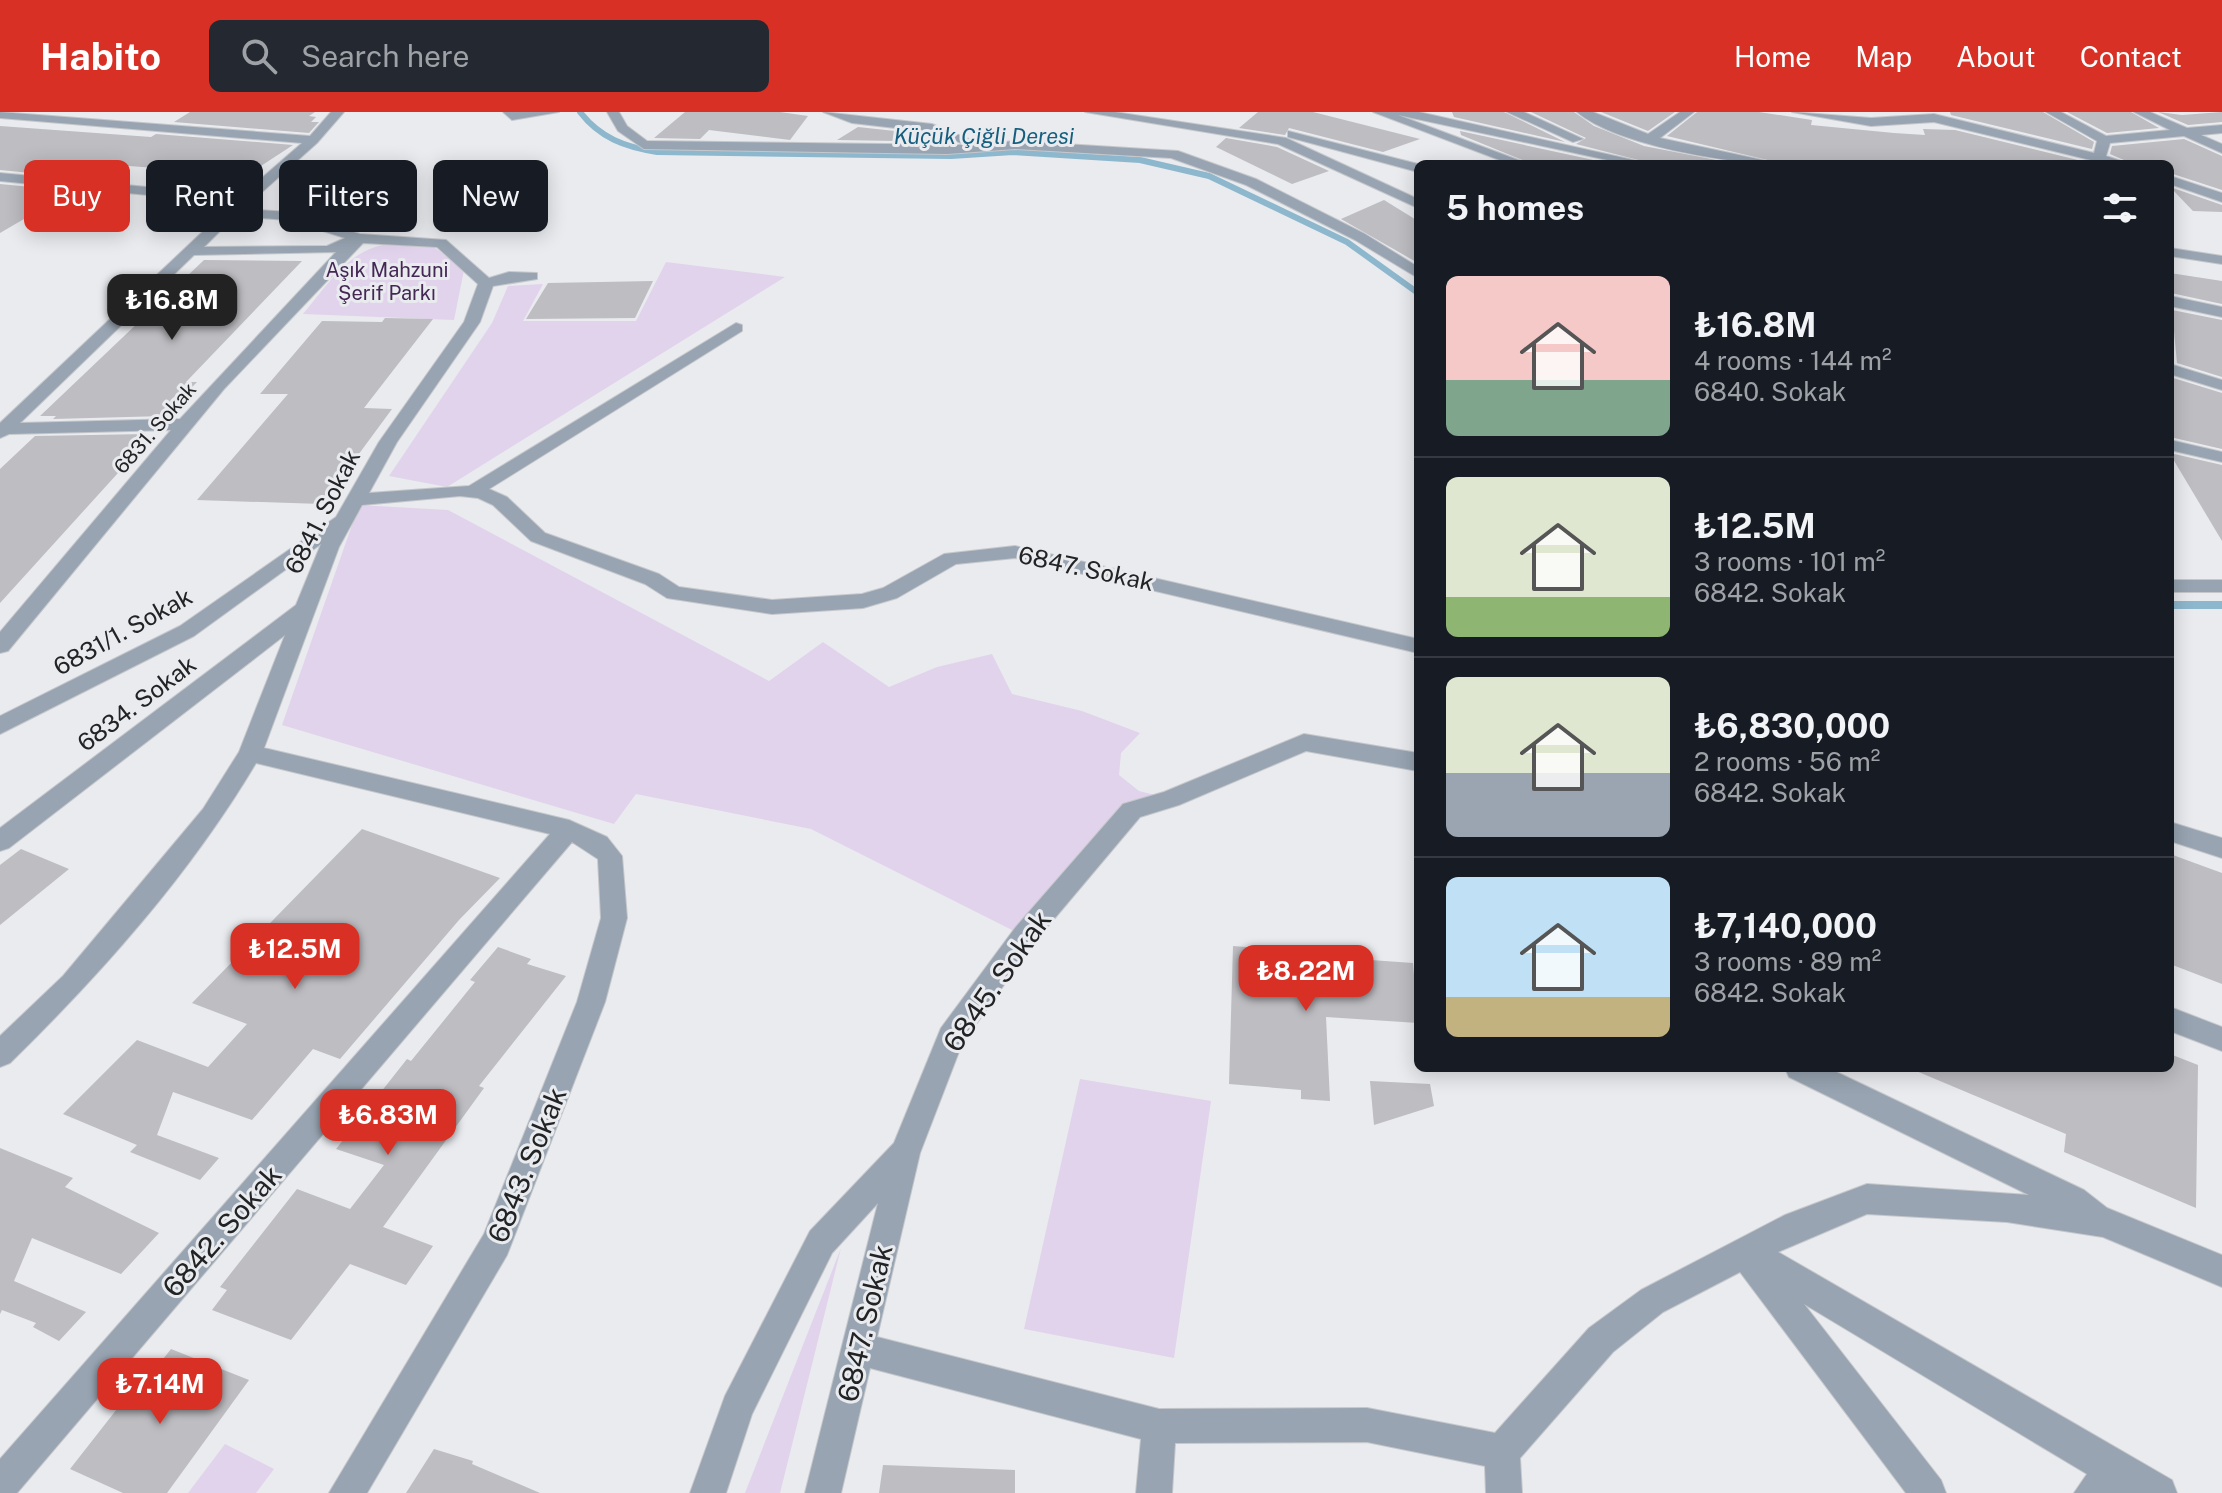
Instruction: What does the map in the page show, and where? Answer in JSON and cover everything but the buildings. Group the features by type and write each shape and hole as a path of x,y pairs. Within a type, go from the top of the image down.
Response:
{"street":[{"path":"263,183 313,140 338,112"},
{"path":"509,112 512,116 534,116 553,112"},
{"path":"613,112 622,128 644,145 947,150 1105,147 1173,154 1251,182 1360,237 1414,271"},
{"path":"829,112 852,119 932,128 984,147"},
{"path":"1091,112 1281,141 1414,202"},
{"path":"1188,112 1252,124 1414,167"},
{"path":"1379,112 1511,160"},
{"path":"1402,112 1624,160"},
{"path":"1513,112 1631,160"},
{"path":"1583,112 1615,129 1648,140 1753,160"},
{"path":"1648,140 1688,112"},
{"path":"2052,112 2104,140 2222,129"},
{"path":"2140,112 2222,149"},
{"path":"1804,113 1871,122 1932,115 2112,160"},
{"path":"0,114 313,140"},
{"path":"2100,156 2104,140"},
{"path":"0,177 146,195"},
{"path":"2174,181 2222,199"},
{"path":"2174,198 2222,199"},
{"path":"263,211 359,238 441,243 486,283 509,277 532,276"},
{"path":"2,430 210,232"},
{"path":"190,251 329,250 359,238"},
{"name":"6831. Sokak","path":"0,646 186,424 313,282 359,238"},
{"path":"2174,253 2222,260"},
{"name":"6841. Sokak","path":"0,1054 73,984 212,816 250,753 305,609 349,509 388,442 472,322 486,283"},
{"path":"2174,302 2222,312"},
{"path":"472,492 736,328"},
{"path":"2174,370 2222,385"},
{"path":"2,430 186,424"},
{"path":"2174,446 2222,457"},
{"name":"6847. Sokak","path":"349,509 472,492 500,501 538,537 652,579 674,593 772,607 863,601 890,593 951,558 1015,552 1414,645"},
{"name":"6831/1. Sokak","path":"0,726 187,631 349,509"},
{"path":"2174,586 2222,586"},
{"name":"6834. Sokak","path":"0,841 305,609"},
{"name":"6845. Sokak","path":"708,1493 737,1408 821,1242 905,1152 951,1037 1024,936 1132,810 1171,799 1304,742 1414,761"},
{"path":"250,753 569,829"},
{"name":"6842. Sokak","path":"0,1486 440,983 569,829"},
{"name":"6843. Sokak","path":"347,1493 496,1244 591,1002 614,918 610,856 598,844 569,829"},
{"path":"2174,832 2222,848"},
{"path":"2174,1021 2222,1039"},
{"path":"1807,1072 2073,1201 2104,1222 2222,1271"},
{"name":"6847. Sokak","path":"823,1493 905,1152"},
{"path":"1504,1493 1502,1452 1601,1340 1652,1301 1744,1250 1867,1199 2007,1207 2104,1222"},
{"path":"1744,1250 2104,1482 2159,1493"},
{"path":"1744,1250 1928,1493"},
{"path":"859,1349 1159,1426 1367,1425 1502,1452"},
{"path":"1154,1493 1159,1426"}],"green space":[{"name":"Aşık Mahzuni Şerif Parkı","path":"382,245 434,247 464,270 454,320 303,314 347,263"},
{"path":"666,262 785,277 447,487 389,476 492,323 508,286 543,284 523,321 636,321"},
{"path":"359,505 448,510 769,681 823,642 889,687 937,667 992,654 1012,694 1082,711 1140,733 1121,753 1119,775 1139,791 1171,799 1132,811 1024,936 811,829 636,794 614,824 282,725"},
{"path":"1080,1079 1211,1101 1174,1358 1024,1329"},
{"path":"841,1248 780,1493 745,1493"},
{"path":"225,1444 274,1469 256,1493 188,1493"}],"waterway":[{"name":"Küçük Çiğli Deresi","path":"580,112 596,129 614,140 657,152 951,156 1013,152 1140,160 1209,176 1347,242 1414,290"},
{"name":"Küçük Çiğli Deresi","path":"2174,605 2222,605"}]}
